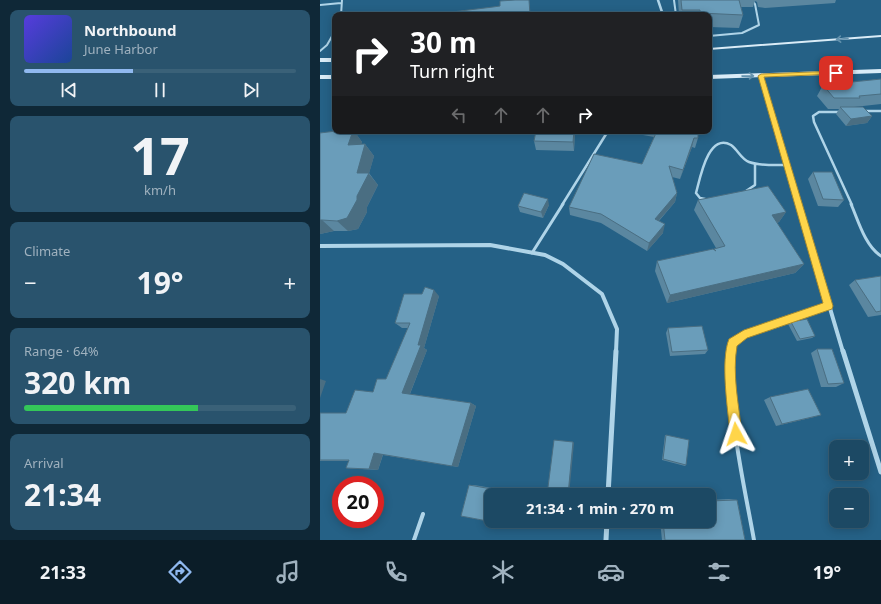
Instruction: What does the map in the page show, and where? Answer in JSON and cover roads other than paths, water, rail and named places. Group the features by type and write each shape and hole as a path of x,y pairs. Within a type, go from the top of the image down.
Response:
{"street":[{"path":"658,0 662,12"},
{"path":"712,50 881,36"},
{"path":"320,60 332,60"},
{"path":"712,77 881,71"},
{"path":"761,76 786,165 881,472"},
{"path":"320,77 332,77"},
{"path":"320,246 490,245 545,255 563,264 602,294 616,329 608,488"},
{"path":"606,540 607,528"}],"lane":[{"path":"341,12 342,0"},
{"path":"674,0 676,12"},
{"path":"712,36 742,33 751,31 756,27 758,25 755,4 752,0"},
{"path":"320,5 341,4"},
{"path":"320,51 327,45 332,36"},
{"path":"858,112 881,111"},
{"path":"842,112 819,112 813,116 814,122 870,243 876,253 881,256"},
{"path":"532,253 606,134"},
{"path":"710,198 700,198 696,193 710,149 716,144 723,143 730,146 746,161 755,164 786,165"},
{"path":"744,192 753,188 755,185 755,164"},
{"path":"754,540 737,448 731,381 730,353 733,343 744,335 829,306"},
{"path":"414,540 423,514"}]}
